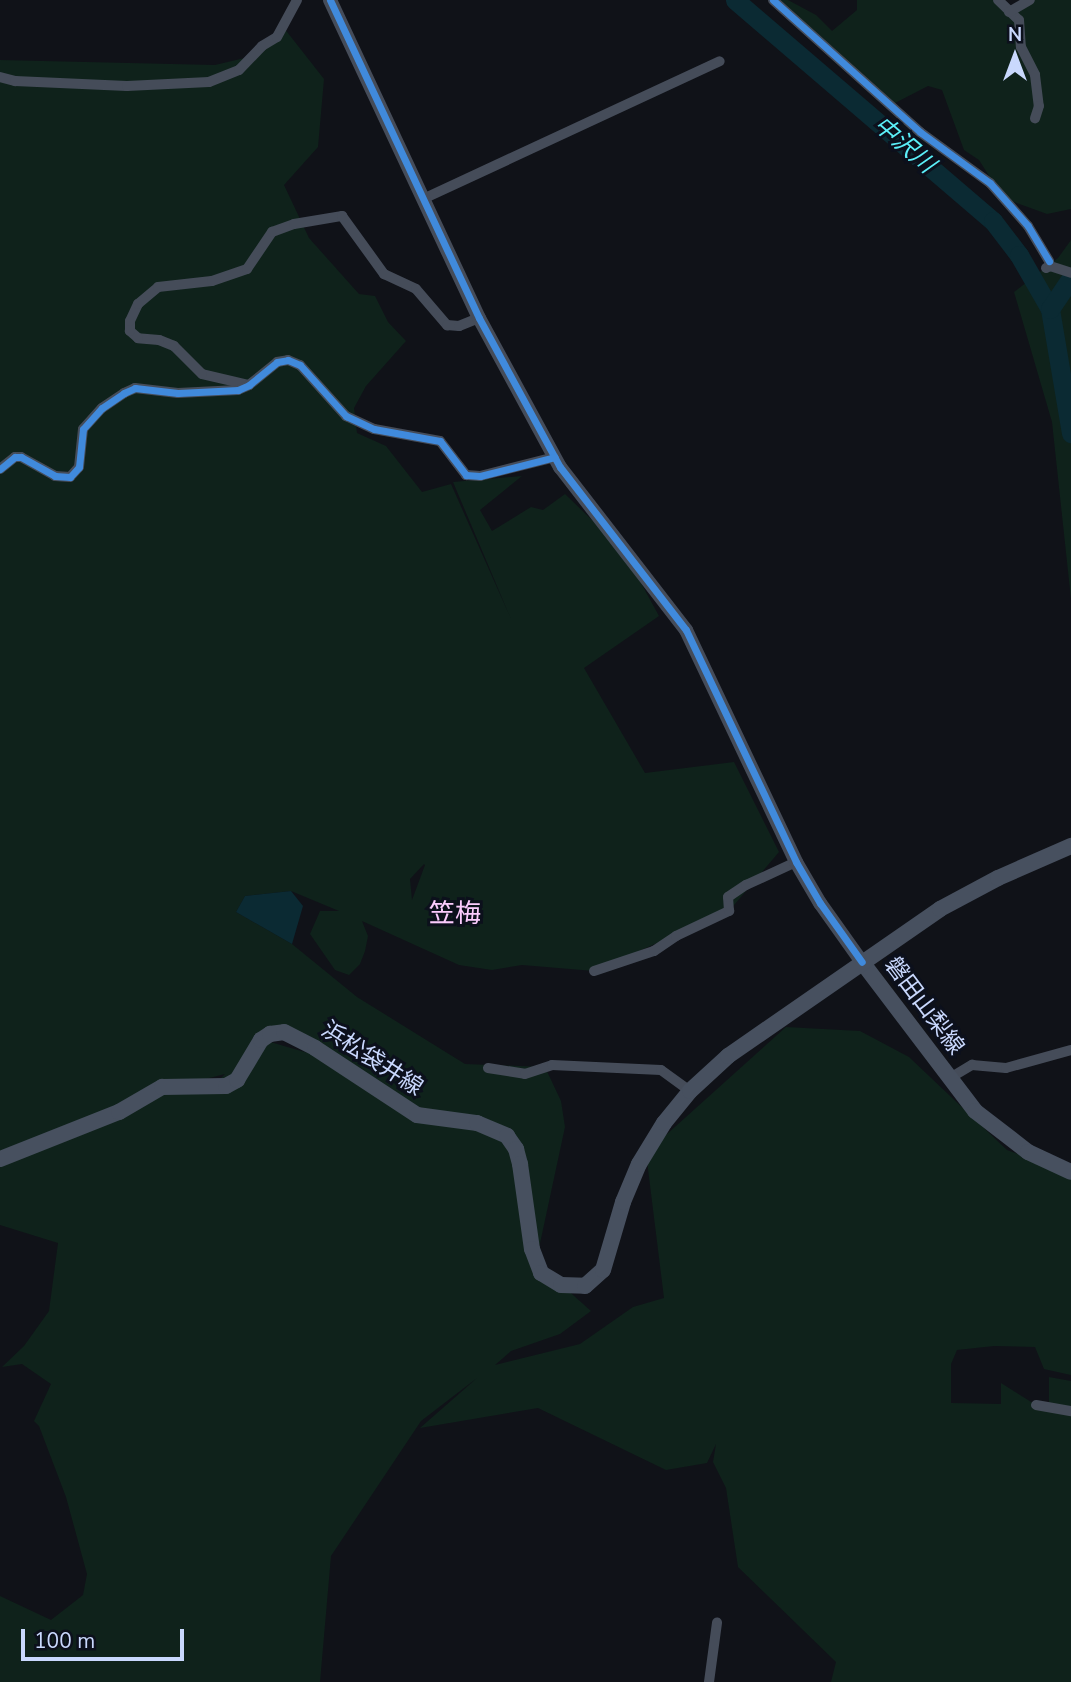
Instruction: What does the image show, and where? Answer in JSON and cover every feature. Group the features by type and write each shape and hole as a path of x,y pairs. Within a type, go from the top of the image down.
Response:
{"main road":[{"name":"磐田山梨線","path":"1071,846 998,878 940,909 862,962 975,1111 1000,1133 1028,1152 1071,1172"},
{"name":"浜松袋井線","path":"0,1159 119,1112 162,1087 226,1086 237,1080 261,1040 270,1034 284,1032 315,1048 417,1115 477,1123 508,1136 516,1149 520,1164 536,1262 550,1280 573,1287 585,1286 603,1270 623,1202 639,1164 664,1123 690,1091 728,1056 862,962"}],"street":[{"path":"0,77 15,81 127,86 209,82 239,70 277,37 297,0"},
{"path":"330,0 479,318 555,457 583,500 686,630 796,862 820,904 862,962"},
{"path":"773,0 920,132 990,183 1028,226 1050,266 1071,273"},
{"path":"998,0 1019,20 1021,47 1035,75 1039,106 1035,118"},
{"path":"1009,12 1030,0"},
{"path":"423,199 720,61"},
{"path":"248,385 202,374 174,346 159,340 138,338 130,331 130,321 138,304 158,287 212,281 247,269 272,232 294,224 342,216 384,274 416,289 447,325 459,326 479,318"},
{"path":"0,469 15,457 21,457 55,476 70,477 79,467 83,429 102,408 135,388 178,393 238,390 270,366 288,360 300,365 346,416 374,429 440,441 466,475 480,476 555,457"},
{"path":"594,971 654,951 676,936 729,911 728,897 758,876 796,862"},
{"path":"950,1078 972,1065 1006,1068 1071,1050"},
{"path":"488,1068 525,1074 552,1065 573,1064 661,1070 690,1091"},
{"path":"1036,1405 1071,1411"},
{"path":"709,1682 717,1623"}],"green space":[{"path":"780,0 788,0 816,15 832,31 857,10 857,0 998,0 1009,12 1030,0 1071,0 1071,209 1047,214 1003,198 979,160 964,150 942,90 928,86 895,103"},
{"path":"284,28 324,79 318,147 284,185 309,238 359,294 375,296 388,322 406,341 366,386 354,408 357,433 386,446 422,492 451,484 511,619 453,482 522,476 480,510 492,531 531,507 543,510 565,494 623,550 659,616 584,668 645,773 734,762 779,852 729,911 594,971 522,965 492,970 459,965 362,921 368,936 365,951 360,964 349,975 335,970 310,934 320,911 339,911 291,891 245,896 236,912 292,944 357,997 465,1064 545,1067 561,1101 565,1127 536,1262 591,1311 560,1334 511,1351 495,1365 580,1344 633,1307 664,1298 646,1153 786,1027 860,1031 909,1057 1007,1150 1071,1173 1071,1375 1044,1369 1035,1347 994,1346 957,1350 951,1364 951,1403 1001,1404 1001,1383 1036,1405 1049,1407 1049,1377 1071,1381 1071,1682 831,1682 836,1662 738,1567 726,1488 713,1462 716,1444 707,1463 666,1470 538,1408 420,1428 477,1378 421,1421 331,1556 320,1682 0,1682 0,1596 51,1620 83,1595 87,1574 66,1497 39,1426 34,1421 51,1384 22,1364 2,1367 24,1346 49,1311 58,1243 0,1225 0,60 215,65 261,54","holes":["425,865 412,900 410,879","271,1034 308,1053 267,1041","225,1074 212,1087 155,1092"]},
{"path":"1071,240 1071,599 1052,422 1014,292 1058,258"}],"water":[{"path":"291,891 303,906 292,944 236,912 245,896"}],"waterway":[{"name":"中沢川","path":"735,0 993,221 1019,255 1050,309 1071,433"},
{"path":"1050,309 1071,278"}],"cycle path":[{"path":"330,0 479,318 560,467 686,630 796,862 820,903 862,962"},
{"path":"773,0 920,132 990,183 1028,226 1049,261"},
{"path":"0,469 15,457 21,457 55,476 70,477 79,467 83,429 102,408 124,393 135,388 178,393 238,390 249,385 277,362 288,360 300,365 346,416 374,429 440,441 466,475 480,476 555,457"}],"district":[{"name":"笠梅","path":"455,914"}]}
